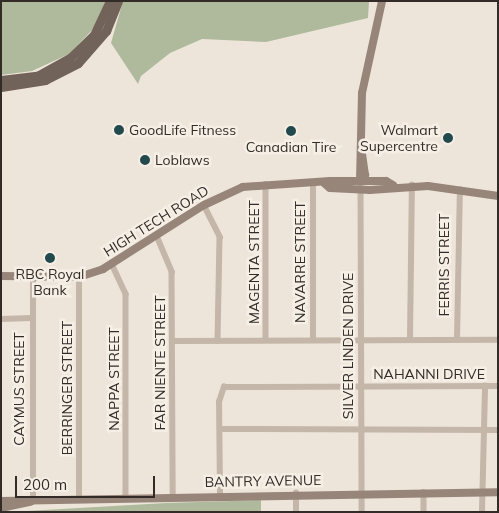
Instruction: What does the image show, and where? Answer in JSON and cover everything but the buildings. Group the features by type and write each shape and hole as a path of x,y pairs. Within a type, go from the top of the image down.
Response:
{"main road":[{"path":"1,80 39,75 70,58 94,34 110,1"},
{"path":"1,87 45,80 72,66 102,37 118,1"}],"street":[{"name":"SILVER LINDEN DRIVE","path":"362,512 360,430 360,180 362,93 382,1"},
{"name":"HIGH TECH ROAD","path":"1,276 79,276 112,264 204,205 243,187 266,184 325,184 360,180 393,186"},
{"name":"NAVARRE STREET","path":"313,183 313,340"},
{"name":"MAGENTA STREET","path":"266,184 266,340"},
{"name":"HIGH TECH ROAD","path":"325,184 330,188 361,190 412,185 498,196"},
{"path":"410,340 412,185"},
{"name":"FERRIS STREET","path":"457,340 460,190"},
{"path":"204,205 220,237 218,341"},
{"name":"FAR NIENTE STREET","path":"156,236 172,272 173,494"},
{"name":"NAPPA STREET","path":"112,264 126,294 126,497"},
{"name":"CAYMUS STREET","path":"31,502 33,275"},
{"name":"BERRINGER STREET","path":"79,276 79,499"},
{"path":"1,319 32,318"},
{"path":"172,341 498,340"},
{"path":"482,512 485,386"},
{"name":"NAHANNI DRIVE","path":"221,429 220,397 224,387 498,386"},
{"path":"220,494 221,429 498,430"},
{"path":"424,492 424,512"},
{"name":"BANTRY AVENUE","path":"1,501 31,502 173,494 498,492"},
{"path":"296,493 296,512"},
{"name":"BANTRY AVENUE","path":"1,508 31,502"}],"green space":[{"path":"1,1 108,1 94,28 69,54 32,71 1,75"},
{"path":"123,1 369,1 368,18 266,42 202,39 170,53 141,76 138,84 111,43"},
{"path":"261,500 261,512 9,512 166,503"}],"place":[{"name":"GoodLife Fitness","path":"119,130"},
{"name":"Canadian Tire","path":"291,131"},
{"name":"Walmart Supercentre","path":"448,138"},
{"name":"Loblaws","path":"145,160"},
{"name":"RBC Royal Bank","path":"50,258"}]}
